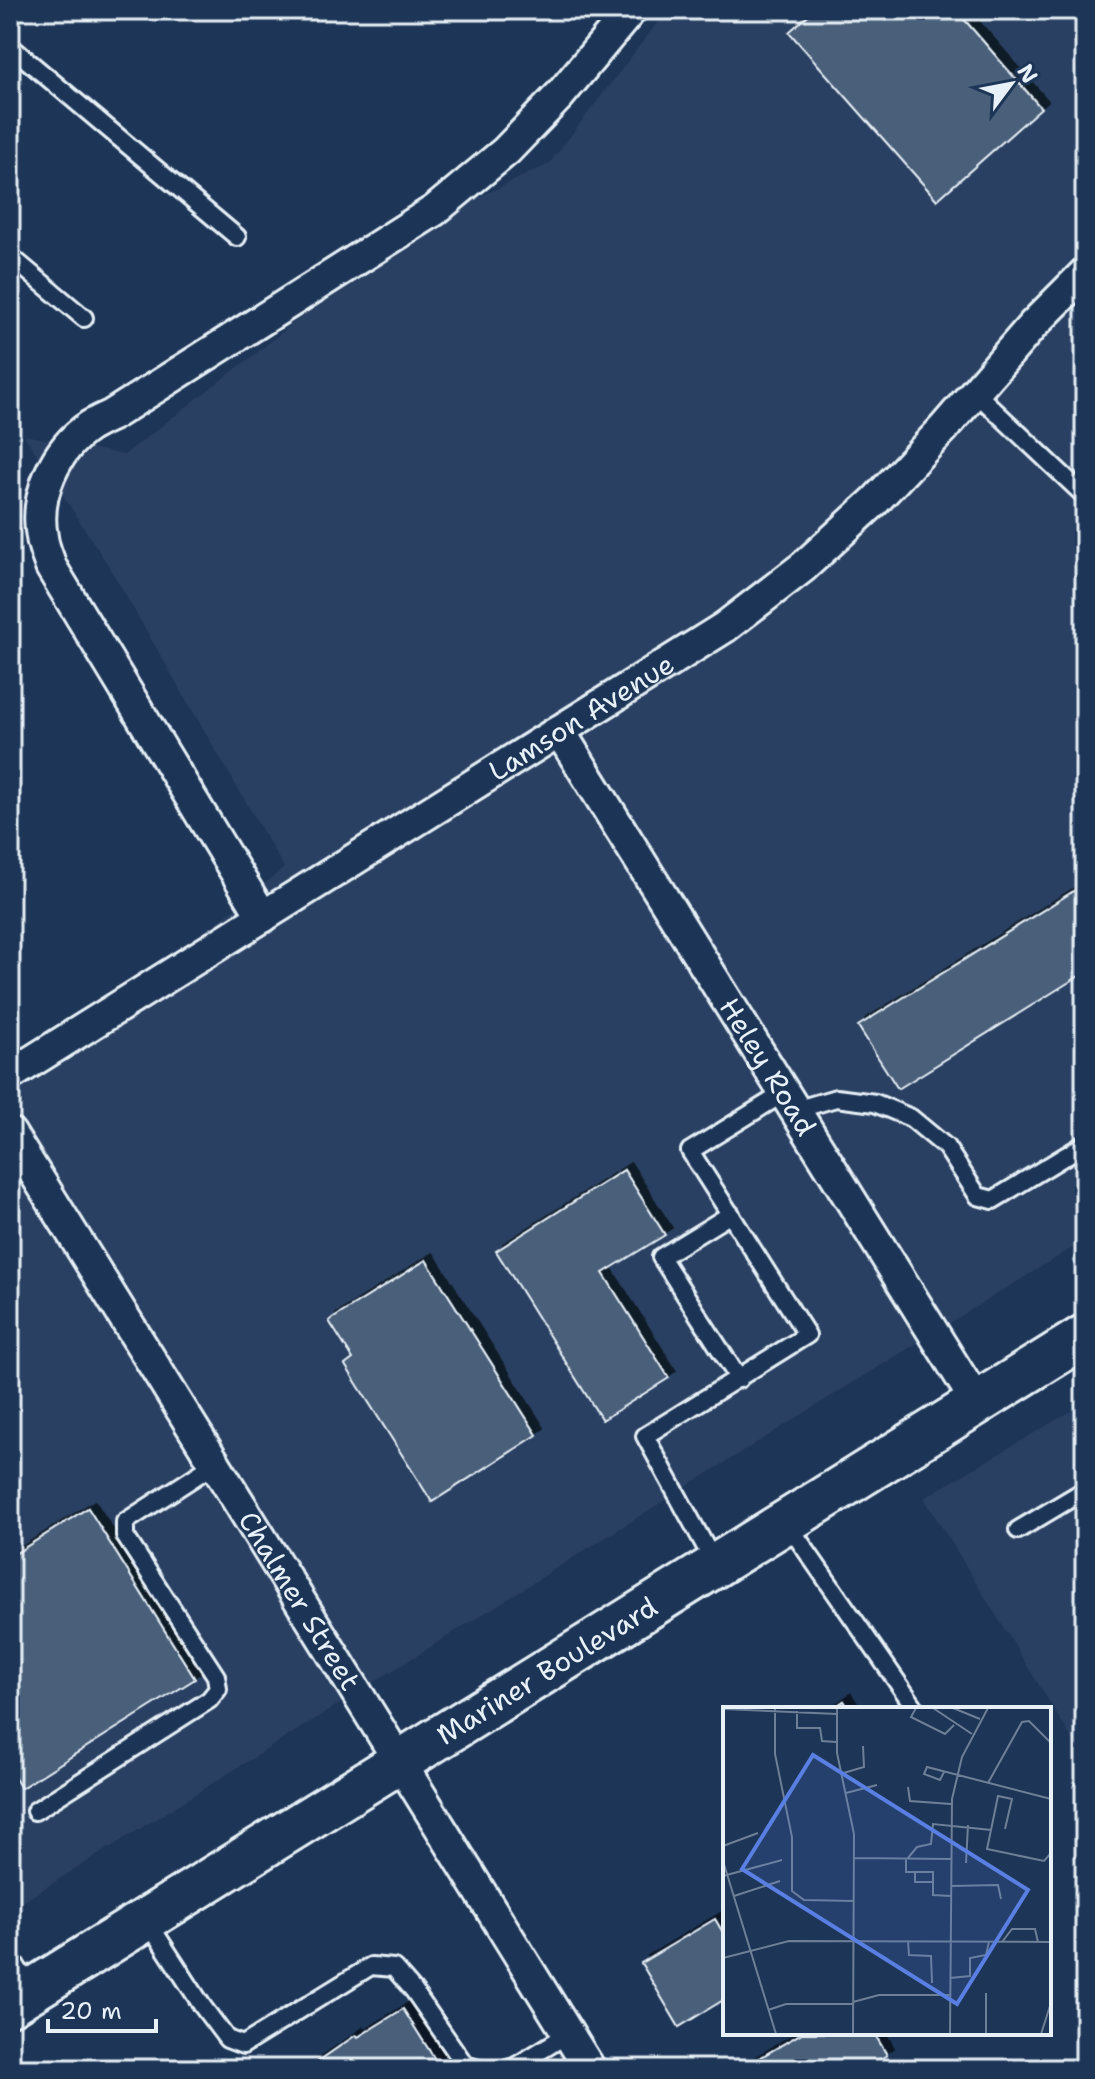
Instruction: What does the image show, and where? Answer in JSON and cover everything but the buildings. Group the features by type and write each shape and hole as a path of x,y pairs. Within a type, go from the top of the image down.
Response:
{"main road":[{"name":"Mariner Boulevard","path":"21,1998 1085,1336"}],"street":[{"path":"263,917 51,567 41,536 41,503 50,472 69,445 88,427 112,415 435,210 517,140 560,95 631,10"},
{"name":"Lamson Avenue","path":"10,1075 725,627 803,567 875,501 1033,325 1085,273"},
{"name":"Heley Road","path":"560,732 977,1403"},
{"name":"Chalmer Street","path":"10,1133 590,2069"}],"lane":[{"path":"10,46 237,237"},
{"path":"10,256 84,318"},
{"path":"975,392 1085,496"},
{"path":"716,1565 645,1436 807,1335 690,1151 790,1102 836,1098 875,1103 911,1118 946,1147 978,1196 993,1200 1085,1144"},
{"path":"731,1214 661,1257 739,1379"},
{"path":"35,1811 209,1700 218,1689 216,1676 125,1536 125,1522 216,1463"},
{"path":"1018,1530 1085,1490"},
{"path":"786,1522 915,1707"},
{"path":"146,1919 227,2039 243,2045 371,1966 394,1968 414,1991 465,2065 479,2069"},
{"path":"10,1956 21,1998"},
{"path":"511,2069 568,2034"}],"shaded area":[{"path":"667,10 1085,10 1085,1240 10,1910 10,1092 284,868 108,565 24,435 124,455 259,351 403,233 549,164"},
{"path":"1085,1403 1085,1760 924,1498"}]}
